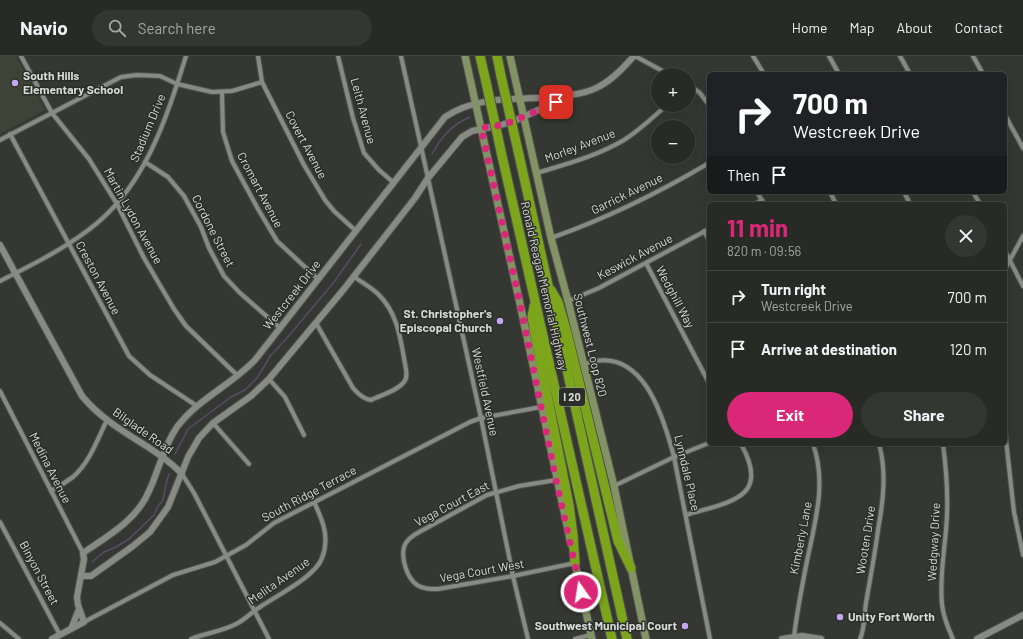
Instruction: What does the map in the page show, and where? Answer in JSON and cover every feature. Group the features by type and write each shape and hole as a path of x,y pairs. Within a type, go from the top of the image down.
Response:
{"highway":[{"name":"Ronald Reagan Memorial Highway","path":"480,56 612,639"},
{"name":"Ronald Reagan Memorial Highway","path":"497,56 627,639"},
{"path":"547,283 558,302 616,534 631,568"},
{"path":"535,301 532,317 569,505 575,562"}],"main road":[{"path":"465,56 519,299 556,480 592,637"},
{"name":"Southwest Loop 820","path":"510,56 551,238 614,486 646,639"}],"street":[{"path":"22,57 27,56"},
{"name":"Stadium Drive","path":"0,281 69,244 88,230 116,204 129,189 158,137 186,56"},
{"name":"Covert Avenue","path":"258,56 262,82 304,165 334,211 356,230"},
{"name":"Leith Avenue","path":"338,56 353,118 364,152 379,170 394,183"},
{"name":"Westfield Avenue","path":"401,56 481,418 513,576 528,639"},
{"path":"634,56 657,68"},
{"name":"Westcreek Drive","path":"81,576 91,576 150,532 168,507 188,457 202,434 251,396 269,379 316,324 462,136 481,128 501,125 570,95 600,86 619,72 634,56"},
{"path":"753,56 763,72"},
{"path":"829,56 838,72"},
{"path":"900,56 909,72"},
{"path":"973,56 982,72"},
{"name":"Martin Lydon Avenue","path":"22,57 52,113 90,159 116,204 144,258 174,309 186,326 238,376"},
{"path":"0,140 121,78 137,75 160,76 177,84 222,93 262,82"},
{"path":"695,89 700,93 707,103"},
{"name":"Cromart Avenue","path":"222,93 223,132 232,161 274,236 318,279"},
{"name":"Westcreek Drive","path":"83,553 127,522 137,511 149,493 168,442 177,428 197,406 238,376 255,360 445,117 456,110 475,103 570,95"},
{"name":"Morley Avenue","path":"537,173 604,150 622,140 659,112"},
{"path":"1007,119 1023,148"},
{"name":"Creston Avenue","path":"10,134 129,356 150,375 197,406"},
{"name":"Cordone Street","path":"145,162 168,177 184,196 199,222 209,248 224,276 239,292 280,328"},
{"name":"Garrick Avenue","path":"551,238 572,230 663,188 707,164"},
{"name":"Keswick Avenue","path":"568,301 599,288 707,230"},
{"path":"704,231 707,236"},
{"path":"1007,266 1023,236"},
{"name":"Bilglade Road","path":"0,245 76,386 90,405 107,420 162,456 182,474 194,493 269,639"},
{"path":"1007,255 1023,286"},
{"name":"Wedghill Way","path":"646,263 707,379"},
{"path":"316,324 353,388 360,396 371,400 399,387 404,381 407,374 401,340 394,316 386,302 377,293 353,276"},
{"name":"Lynndale Place","path":"584,364 592,361 609,360 618,362 631,369 640,378 651,394 662,418 674,457 710,639"},
{"path":"269,379 285,398 304,435"},
{"name":"Medina Avenue","path":"0,391 83,553"},
{"name":"South Ridge Terrace","path":"52,639 174,575 187,570 207,566 226,557 246,545 274,523 470,422 481,418 541,408"},
{"path":"51,491 71,478 83,466 91,454 107,420"},
{"path":"213,424 248,464"},
{"path":"614,486 674,457 707,444"},
{"path":"686,515 731,500 742,495 748,488 752,472 749,459 742,446"},
{"name":"Kimberly Lane","path":"794,637 820,491 819,470 813,446"},
{"name":"Wooten Drive","path":"860,639 863,632 865,608 875,555 884,492 883,470 879,446"},
{"name":"Wedgway Drive","path":"943,446 946,466 947,514 942,604 946,622 953,639"},
{"path":"1007,446 1014,512 1023,555"},
{"name":"Vega Court East","path":"405,565 403,556 404,546 413,536 487,495 519,486 556,480"},
{"name":"Melita Avenue","path":"191,639 237,623 254,610 304,578 318,566 322,559 326,545 326,536 322,518 314,502"},
{"name":"Binyon Street","path":"0,522 60,635"},
{"path":"83,553 84,557 77,597 79,609 84,622"},
{"name":"Vega Court West","path":"405,565 412,581 417,585 430,589 451,587 513,576 575,562"},
{"path":"71,628 79,609"},
{"path":"977,639 1023,615"},
{"path":"0,623 19,639"},
{"path":"782,639 809,636 821,639"},
{"path":"575,639 592,637"}],"shaded area":[{"name":"South Hills Elementary School","path":"0,56 16,56 45,110 0,134"}],"waterway":[{"path":"432,154 439,142 452,127 470,117"},
{"path":"175,454 188,429 231,397 245,390 257,378 271,355 334,282 361,244"},
{"path":"92,562 104,552 129,539 154,515 158,506 163,500 169,474"}],"place":[{"name":"South Hills Elementary School","path":"15,83"},
{"name":"St. Christopher's Episcopal Church","path":"500,321"},
{"name":"Unity Fort Worth","path":"840,617"},
{"name":"Southwest Municipal Court","path":"685,626"}],"route":[{"path":"556,102 514,121 501,125 481,128 581,592"}]}
